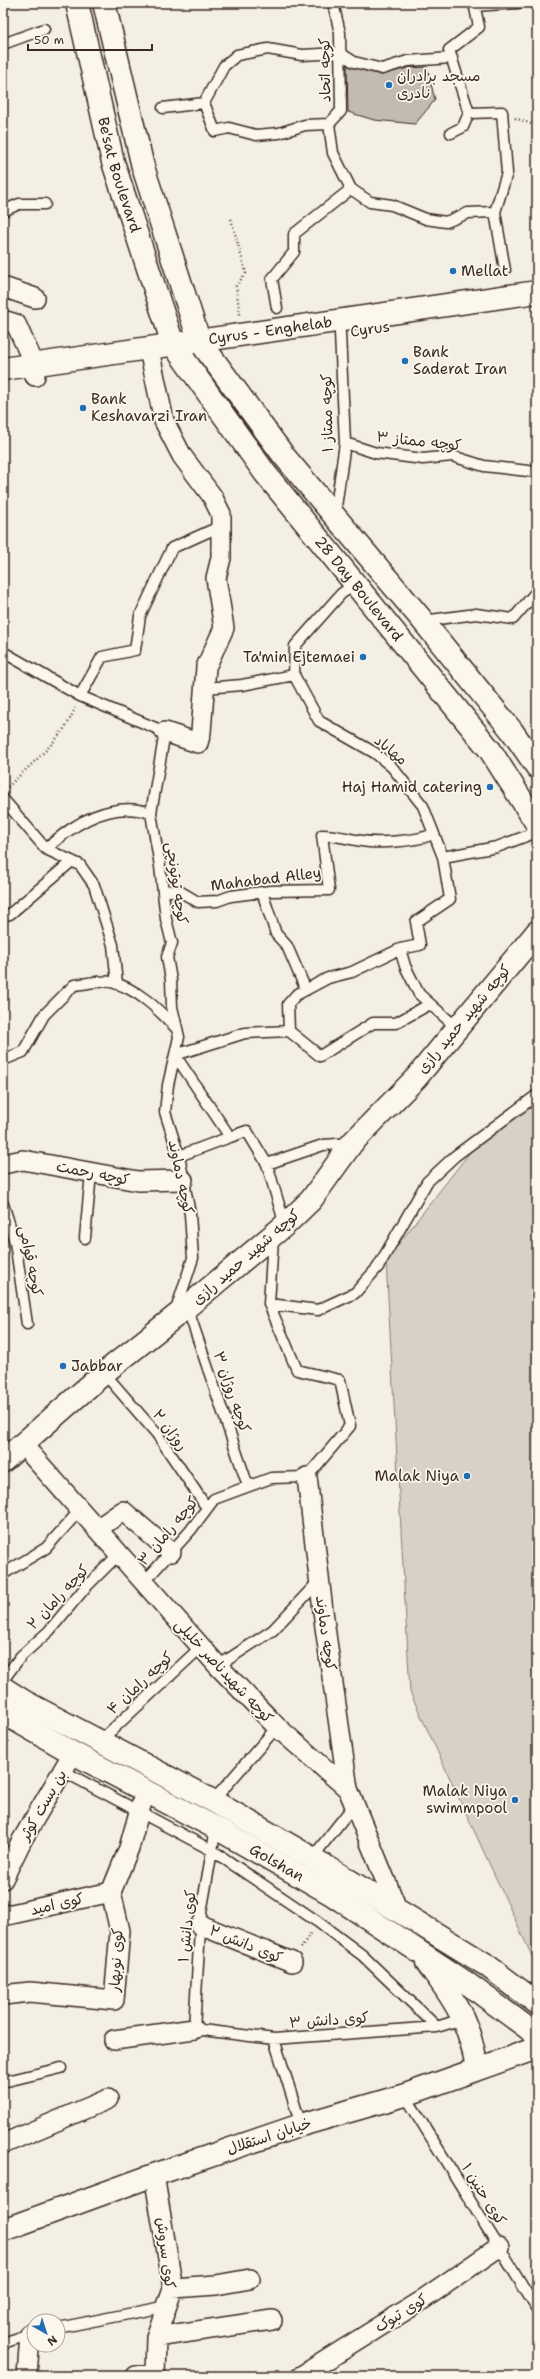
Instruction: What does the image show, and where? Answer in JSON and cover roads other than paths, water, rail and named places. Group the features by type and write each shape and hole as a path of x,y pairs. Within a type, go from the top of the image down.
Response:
{"main road":[{"name":"Be'sat Boulevard","path":"77,3 113,162 176,349"},
{"name":"Be'sat Boulevard","path":"104,3 143,167 203,345"},
{"name":"Cyrus - Enghelab","path":"3,380 35,370 537,292"},
{"name":"Cyrus","path":"203,345 340,333 537,305"},
{"name":"28 Day Boulevard","path":"203,345 284,456 423,621 512,731 537,767"},
{"name":"Cyrus - Enghelab","path":"3,369 35,370 151,359 176,349"},
{"name":"28 Day Boulevard","path":"176,349 265,473 356,583 490,750 537,824"},
{"path":"400,638 423,621"},
{"name":"کوچه شهید حمید رازی","path":"3,1462 104,1373 279,1231 311,1200 352,1143 416,1078 537,932"},
{"name":"Golshan","path":"3,1688 25,1702 99,1742 213,1801 312,1858 485,1964 537,2003"},
{"name":"Golshan","path":"3,1713 68,1762 145,1791 216,1828 333,1896 507,2012 537,2036"},
{"path":"419,1953 465,2018 473,2044 477,2068"},
{"name":"خیابان استقلال","path":"3,2230 154,2175 302,2125 405,2095 477,2068 537,2048"}],"street":[{"path":"3,287 35,298"},
{"path":"3,320 16,324 35,370"},
{"path":"151,359 164,421 182,456 212,496 221,514 221,558 216,578 224,628 206,667 201,732 198,743 165,732"},
{"name":"کوچه رحمت","path":"3,1164 23,1160 138,1182 183,1180"},
{"name":"کوچه شهیدناصر خلیلی","path":"22,1444 218,1666 276,1727 351,1797 398,1911"},
{"name":"کوچه دماوند","path":"307,1477 319,1580 351,1797"},
{"path":"97,1529 123,1511 172,1552"},
{"name":"بن بست کوثر","path":"3,1879 22,1840 68,1762"},
{"path":"111,1892 129,1848 145,1791"},
{"name":"کوی امید","path":"3,1916 111,1892"},
{"name":"کوی نوبهار","path":"3,1996 30,1992 114,2000 120,1931 111,1892"},
{"name":"کوی دانش ۲","path":"200,1926 292,1962"},
{"path":"114,2040 194,2029"},
{"path":"3,2144 108,2099"},
{"name":"کوی سروش","path":"154,2175 170,2297 156,2337 155,2375"},
{"name":"کوی تبوک","path":"313,2373 499,2247"},
{"path":"170,2297 216,2285 250,2279"},
{"path":"156,2337 272,2320"},
{"path":"27,2376 30,2353"},
{"path":"136,2376 155,2375"}],"lane":[{"name":"کوچه اتحاد","path":"333,3 340,33 340,111 328,124 333,153 351,189"},
{"path":"451,133 463,127 469,113 449,50 479,27 474,4 518,3"},
{"path":"3,44 44,29"},
{"path":"328,124 305,125 279,133 256,135 229,128 214,131 204,103 224,66 236,55 268,49 302,55 340,53 354,62 382,69 408,61 452,58"},
{"path":"163,108 204,103"},
{"path":"469,113 502,112 507,172 495,212 504,270"},
{"path":"277,308 272,280 294,252 294,234 351,189 370,202 392,205 426,220 446,222 468,213 495,212"},
{"path":"3,211 19,204 45,204"},
{"name":"کوچه ممتاز ۱","path":"335,516 345,443 340,333"},
{"name":"کوچه ممتاز ۳","path":"345,443 376,453 423,459 452,456 484,466 537,472"},
{"path":"80,696 102,657 136,650 140,616 172,548 221,526"},
{"path":"205,688 242,684 294,675 295,646 341,594 356,583"},
{"path":"423,621 476,614 513,619 537,591"},
{"path":"3,652 80,696 165,732"},
{"name":"مهاباد","path":"294,675 319,721 374,753 392,767 423,806 443,857 450,899 416,922 420,945 400,949"},
{"name":"کوچه توتونچی","path":"165,732 151,813 166,919 172,944 167,957 171,980 172,1007 178,1032"},
{"path":"3,799 46,849 80,865 94,885 113,945 116,984"},
{"path":"46,849 66,830 90,818 115,810 136,808 151,813"},
{"path":"443,857 497,847 537,832"},
{"name":"Mahabad Alley","path":"163,890 181,892 198,902 217,901 231,896 262,892 329,890 322,835 340,835 362,841 422,839 433,834"},
{"path":"3,916 10,914 72,861"},
{"path":"262,892 276,934 287,946 306,990"},
{"path":"289,1031 288,1004 296,995 328,978 352,972 400,949 405,966 419,994 457,1028"},
{"path":"3,1060 23,1052 44,1015 74,985 111,982 130,990 157,1008 178,1032"},
{"path":"230,1137 175,1055 245,1032 289,1031 320,1056 373,1023 396,1023 430,1004"},
{"name":"کوچه دماوند","path":"178,1032 175,1055 168,1085 165,1112 179,1156 190,1214 193,1258 180,1312"},
{"path":"269,1304 318,1310 355,1293 378,1267 427,1182 455,1156 537,1095"},
{"path":"179,1156 247,1131 267,1164 279,1231 269,1304 297,1370 340,1380 350,1426 307,1477"},
{"path":"267,1164 322,1145 352,1143"},
{"path":"85,1238 91,1173"},
{"name":"کوچه قوامی","path":"3,1204 15,1242 27,1324"},
{"name":"کوچه روژان ۳","path":"180,1312 248,1486"},
{"name":"روژان ۲","path":"104,1373 157,1434 207,1508"},
{"name":"کوچه رامان ۳","path":"144,1582 172,1552 214,1498 271,1478 307,1477"},
{"path":"3,1574 46,1548 80,1510"},
{"name":"کوچه رامان ۲","path":"3,1680 21,1656 49,1631 84,1589 115,1558 121,1556"},
{"path":"218,1666 273,1630 319,1580"},
{"name":"کوچه رامان ۴","path":"99,1742 201,1647"},
{"path":"213,1801 276,1727"},
{"path":"68,1762 139,1813 213,1851 318,1922 362,1955 437,2027"},
{"path":"312,1858 351,1797"},
{"name":"کوی دانش ۱","path":"194,2029 200,1926 216,1828"},
{"name":"کوی دانش ۳","path":"194,2029 274,2039 437,2027 465,2018"},
{"path":"274,2039 302,2125"},
{"path":"3,2082 61,2068"},
{"name":"کوی حنین ۱","path":"405,2095 537,2309"},
{"path":"66,2326 170,2297"},
{"path":"3,2343 26,2336"}],"place":[{"name":"مسجد برادران نادری","path":"389,85"},
{"name":"Mellat","path":"453,271"},
{"name":"Bank Saderat Iran","path":"405,361"},
{"name":"Bank Keshavarzi Iran","path":"83,408"},
{"name":"Ta'min Ejtemaei","path":"363,657"},
{"name":"Haj Hamid catering","path":"490,787"},
{"name":"Jabbar","path":"63,1366"},
{"name":"Malak Niya","path":"467,1476"},
{"name":"Malak Niya swimmpool","path":"515,1800"}]}
